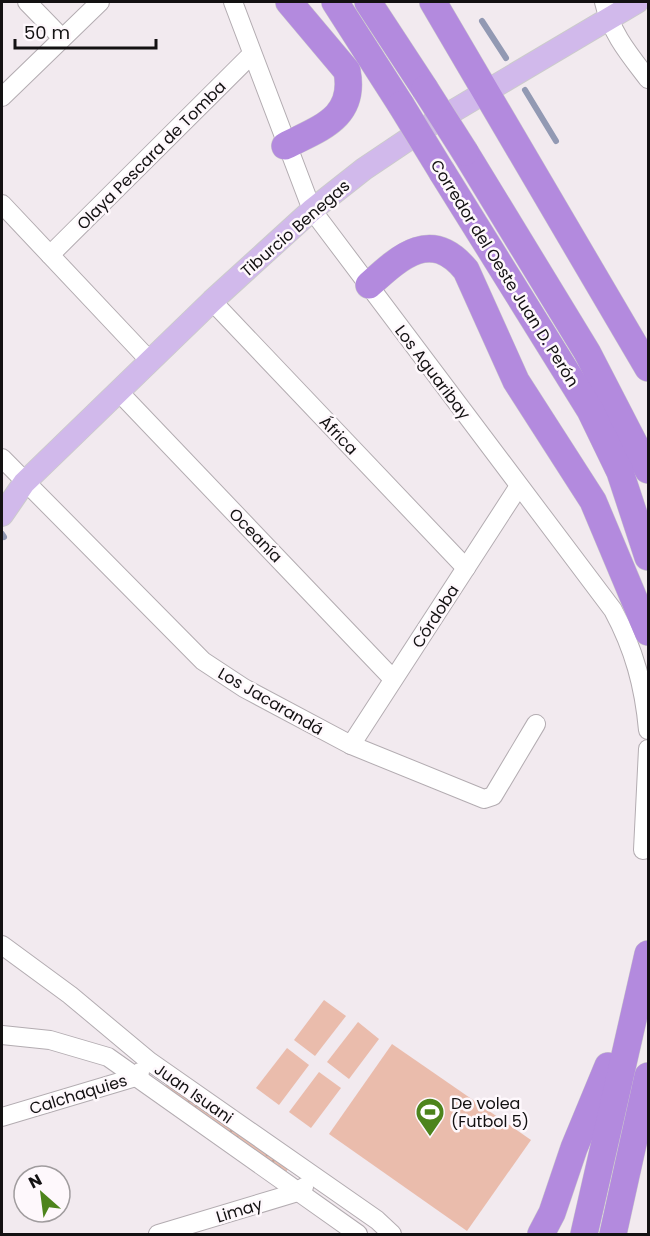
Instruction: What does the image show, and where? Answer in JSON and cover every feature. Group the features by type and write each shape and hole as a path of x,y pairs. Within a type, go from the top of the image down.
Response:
{"highway":[{"path":"285,146 338,116 346,103 350,86 347,71 289,2"},
{"name":"Corredor del Oeste Juan D. Perón","path":"335,2 590,410 620,472 648,557"},
{"name":"Corredor del Oeste Juan D. Perón","path":"368,2 465,152 587,352 631,431 648,470"},
{"path":"433,2 648,368"},
{"path":"369,285 392,265 418,249 439,248 455,257 466,270 516,381 593,501 648,632"},
{"path":"584,1234 648,954"},
{"path":"540,1234 552,1213 574,1148 640,987"},
{"path":"613,1234 648,1076"}],"main road":[{"name":"Tiburcio Benegas","path":"2,514 24,483 212,301 312,210 380,158 606,10 637,2"}],"street":[{"path":"27,2 62,38"},
{"path":"2,97 100,2"},
{"name":"Los Aguaribay","path":"233,2 285,146 312,210 613,610 628,638 639,669 648,730"},
{"path":"606,10 620,43 648,79"},
{"name":"Olaya Pescara de Tomba","path":"50,255 252,54"},
{"path":"2,204 150,361"},
{"name":"África","path":"212,301 466,568"},
{"name":"Oceanía","path":"118,391 393,679"},
{"name":"Los Jacarandá","path":"2,458 24,483 203,661 244,688 351,745 484,799 493,796 536,724"},
{"name":"Córdoba","path":"351,745 519,486"},
{"path":"643,850 648,749"},
{"name":"Juan Isuani","path":"2,945 70,995 149,1061 377,1220 392,1234"},
{"name":"Juan Isuani","path":"2,1035 50,1040 108,1057 358,1234"},
{"name":"Calchaquies","path":"2,1117 136,1077 149,1061"},
{"name":"Limay","path":"158,1234 298,1192 315,1177"}],"shaded area":[{"path":"324,1000 346,1016 315,1056 294,1040"},
{"path":"358,1022 379,1039 349,1079 327,1062"},
{"name":"De volea (Futbol 5)","path":"392,1044 531,1140 467,1231 329,1134"},
{"path":"287,1048 309,1065 279,1105 256,1088"},
{"path":"319,1072 341,1088 311,1128 289,1112"},
{"path":"167,1083 288,1169 286,1172 165,1087"}],"waterway":[{"path":"482,21 506,58"},
{"path":"525,90 556,141"}],"place":[{"name":"De volea (Futbol 5)","path":"430,1138"}]}
